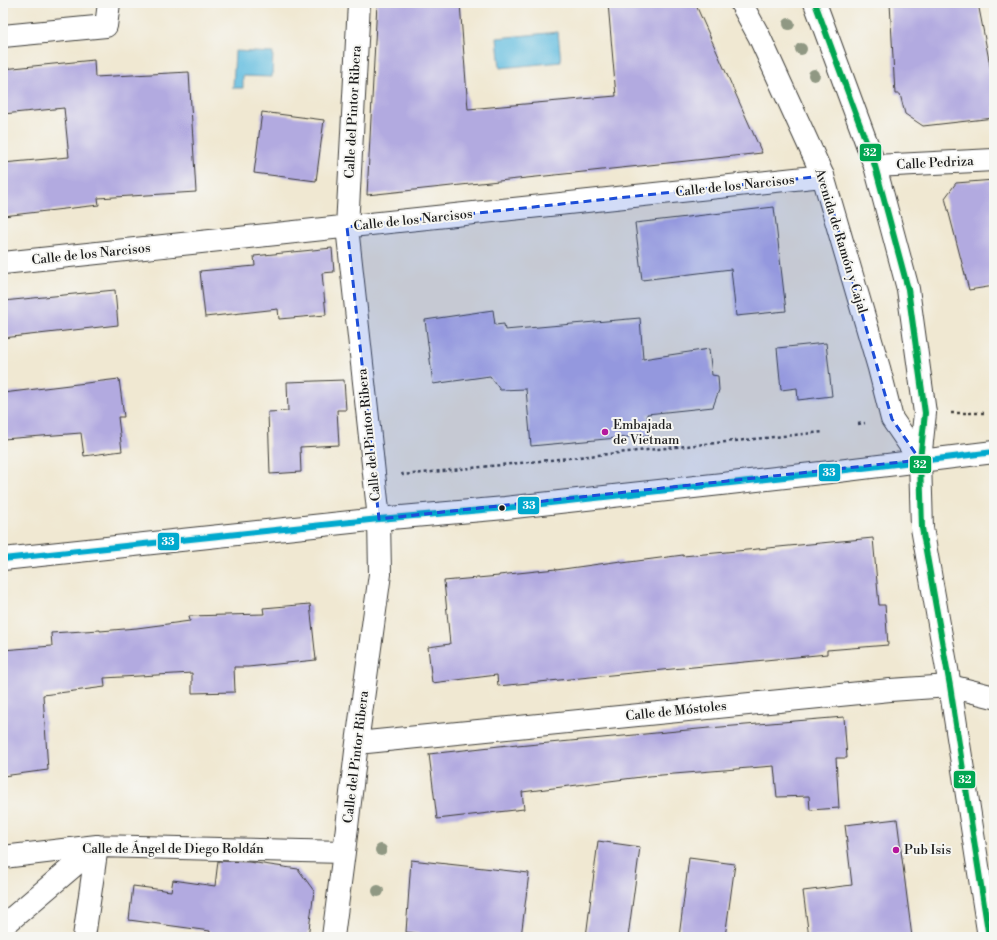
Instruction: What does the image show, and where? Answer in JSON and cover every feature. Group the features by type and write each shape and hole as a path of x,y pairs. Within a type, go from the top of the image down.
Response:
{"street":[{"path":"3,36 106,26 109,3"},
{"name":"Calle del Pintor Ribera","path":"333,937 380,574 379,519 347,227 359,3"},
{"name":"Avenida de Ramón y Cajal","path":"741,3 759,36 823,176 879,368 892,419 920,460"},
{"path":"815,3 875,166 908,289 925,413 920,460 922,528 950,686 989,937"},
{"name":"Calle Pedriza","path":"875,166 994,160"},
{"name":"Calle de los Narcisos","path":"3,263 823,176"},
{"path":"3,559 379,519 513,507 830,472 994,452"},
{"name":"Calle de Móstoles","path":"357,743 883,691 950,686 994,697"},
{"path":"3,926 97,846"},
{"path":"84,937 97,846"},
{"name":"Calle de Ángel de Diego Roldán","path":"3,857 97,846 344,852"}],"path":[{"path":"400,470 403,474 823,432"}],"highlighted area":[{"path":"823,176 892,419 920,460 379,519 347,227"}],"water":[{"path":"558,32 561,62 500,68 497,38"},
{"path":"235,51 273,53 272,77 243,76 243,88 233,88"}],"building":[{"path":"377,3 460,3 468,109 616,96 608,3 695,3 762,153 367,195"},
{"path":"890,3 978,3 994,86 994,118 923,126 905,114 900,94 895,94"},
{"path":"94,60 95,77 189,72 196,192 98,198 99,205 3,216 3,163 69,157 64,108 3,114 3,69"},
{"path":"262,112 324,120 316,181 254,173"},
{"path":"994,180 994,286 969,290 945,198 956,183"},
{"path":"774,207 786,311 736,316 731,269 642,280 635,223"},
{"path":"332,248 334,272 322,273 326,315 279,319 278,309 205,317 200,271 255,266 254,256"},
{"path":"115,290 118,325 3,338 3,301"},
{"path":"493,310 495,325 504,324 505,330 640,318 643,359 709,349 712,375 718,376 719,390 713,407 647,414 649,435 531,446 526,389 500,390 490,376 433,384 425,320"},
{"path":"826,343 832,396 798,400 797,388 781,390 777,348"},
{"path":"119,379 124,417 118,417 122,451 84,456 81,433 3,439 3,393"},
{"path":"344,380 346,410 337,410 339,445 300,447 301,472 270,474 268,412 288,411 287,382"},
{"path":"873,538 879,605 885,605 888,645 827,650 827,654 498,686 497,675 432,683 428,647 450,644 444,581 556,570 621,561 622,563 683,555"},
{"path":"310,604 316,660 234,667 235,692 192,693 192,673 104,678 105,687 43,695 48,770 3,776 3,650 52,646 51,633 137,628 190,621 189,616 264,614 263,608"},
{"path":"844,717 847,758 836,758 839,808 810,810 809,796 777,797 774,766 649,776 522,792 524,809 437,819 429,754 517,744 517,746"},
{"path":"897,819 912,937 809,937 803,891 852,885 845,825"},
{"path":"598,841 640,847 628,937 586,937"},
{"path":"689,858 735,864 725,937 679,937"},
{"path":"411,860 529,873 521,937 445,937 406,932"},
{"path":"218,861 249,862 298,869 314,891 308,937 209,937 210,931 129,920 133,886 171,891 173,880 215,886"}],"transit line":[{"name":"32","path":"815,3 875,166 908,289 925,413 920,460 922,528 950,686 989,937"},
{"name":"33","path":"3,559 379,519 505,508 830,472 994,452"}],"place":[{"name":"Embajada de Vietnam","path":"605,432"},
{"name":"Pub Isis","path":"896,850"}]}
